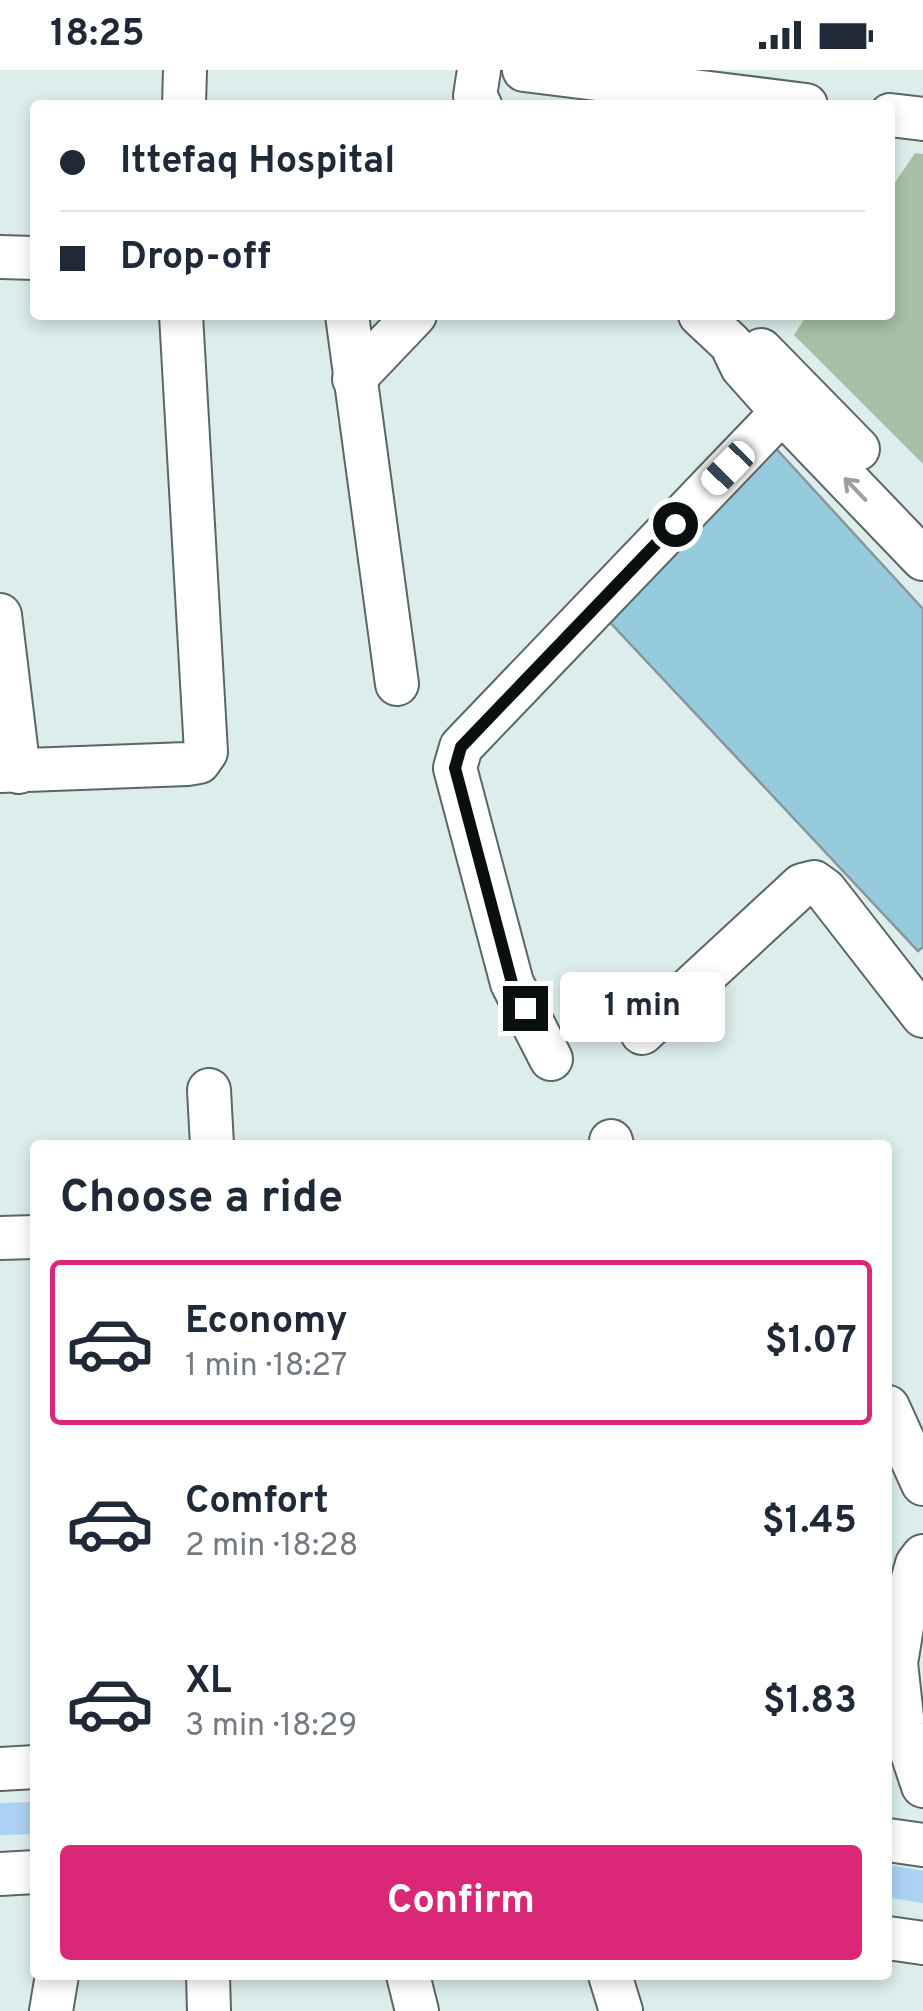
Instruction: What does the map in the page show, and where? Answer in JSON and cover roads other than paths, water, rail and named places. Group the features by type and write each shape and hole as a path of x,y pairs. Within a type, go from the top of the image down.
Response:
{"street":[{"path":"184,100 185,70"},
{"path":"477,100 478,70"},
{"path":"524,70 564,92 713,100"},
{"path":"895,116 923,120"},
{"path":"0,257 30,258"},
{"path":"0,615 10,772 186,764 198,762 206,752 181,320"},
{"path":"348,320 397,684"},
{"path":"354,378 411,320"},
{"path":"714,320 741,330 763,350 923,518"},
{"path":"741,330 742,367 923,560"},
{"path":"552,1059 512,983 455,768 456,756 782,412"},
{"path":"642,1032 802,885 814,882 923,1016"},
{"path":"209,1090 212,1140"},
{"path":"0,1238 30,1237"},
{"path":"892,1416 923,1484"},
{"path":"923,1556 906,1603 896,1663 903,1726 923,1786"},
{"path":"0,1769 30,1767"},
{"path":"892,1841 923,1845"},
{"path":"0,1874 30,1872"},
{"path":"892,1939 923,1943"},
{"path":"51,2011 56,1980"},
{"path":"208,1980 209,2011"},
{"path":"409,1980 417,2011"},
{"path":"612,1980 621,2011"}],"waterway":[{"path":"0,1819 30,1818"},
{"path":"892,1882 923,1887"}]}
